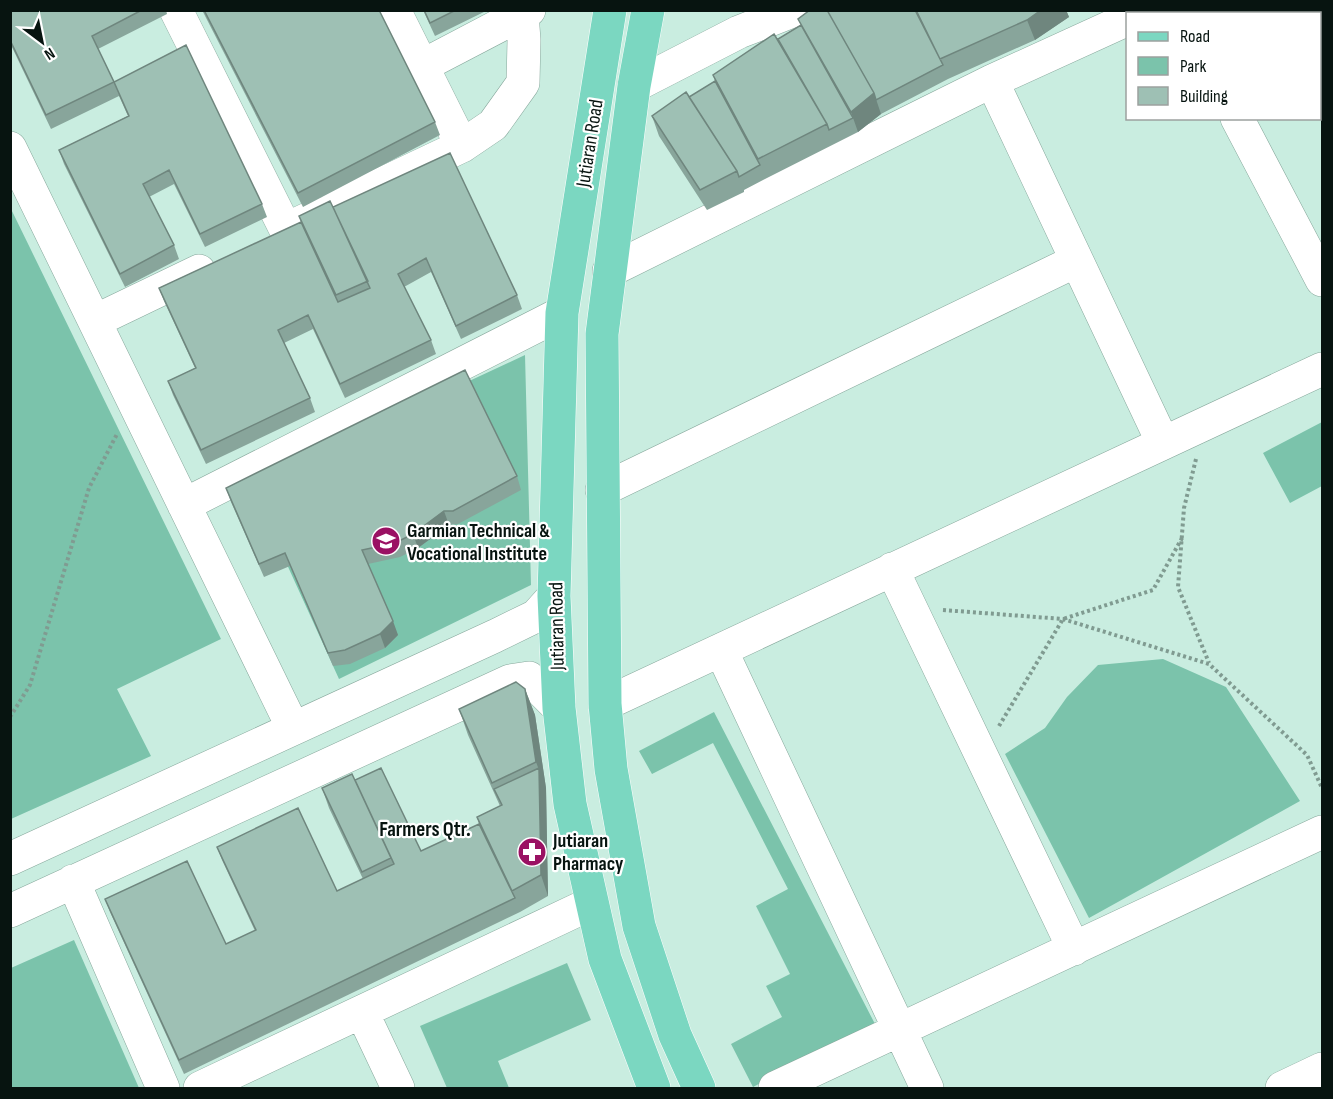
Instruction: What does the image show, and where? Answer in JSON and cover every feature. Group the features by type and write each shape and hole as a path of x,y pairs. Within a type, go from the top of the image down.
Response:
{"main road":[{"name":"Jutiaran Road","path":"610,10 562,313 554,596 558,708 570,804 605,959 654,1089"},
{"name":"Jutiaran Road","path":"648,10 634,86 602,334 604,705 610,769 639,926 675,1035 699,1089"},
{"path":"639,1052 675,1035"}],"street":[{"path":"177,10 286,230"},
{"path":"394,10 462,146"},
{"path":"634,86 744,21 795,10"},
{"path":"254,245 462,146 493,125 522,83 526,12 422,66"},
{"path":"609,271 992,81 1126,20"},
{"path":"992,81 1163,443"},
{"path":"1238,120 1323,280"},
{"path":"10,148 293,728"},
{"path":"95,321 222,260"},
{"path":"602,490 1076,261"},
{"path":"184,505 562,313"},
{"path":"604,705 1323,369"},
{"path":"892,569 1074,949"},
{"path":"10,859 470,648 536,616 554,596"},
{"path":"470,648 492,690"},
{"path":"721,650 927,1089"},
{"path":"10,911 510,681 529,678 558,708"},
{"path":"774,1089 1323,832"},
{"path":"73,881 163,1089"},
{"path":"200,1089 592,903"},
{"path":"362,1012 398,1089"},
{"path":"1282,1089 1323,1070"}],"path":[{"path":"10,717 30,685 88,488 134,402"},
{"path":"1205,424 1184,508 1178,587 1209,664 1307,755 1323,788"},
{"path":"997,729 1064,619 1153,590 1182,538"},
{"path":"911,608 1064,619 1209,664"}],"green space":[{"path":"11,209 221,639 117,689 151,756 11,819"},
{"name":"Garmian Technical & Vocational Institute","path":"525,355 531,585 339,679 250,483"},
{"path":"1322,422 1322,486 1290,503 1263,453"},
{"path":"1163,659 1226,687 1300,801 1089,918 1005,754 1045,728 1067,697 1098,665"},
{"path":"714,712 875,1024 753,1087 731,1044 782,1017 766,986 790,974 756,906 788,889 713,743 652,774 639,751"},
{"path":"74,940 139,1088 11,1088 11,968"},
{"path":"567,963 591,1020 498,1061 509,1088 447,1088 420,1026"}],"building":[{"path":"10,10 142,10 92,36 114,82 46,115 10,40"},
{"path":"204,10 379,10 435,122 298,193"},
{"path":"424,10 456,10 430,23"},
{"path":"810,10 827,10 874,93 851,112 798,19"},
{"path":"827,10 915,10 943,65 876,100"},
{"path":"916,10 1041,10 1027,20 940,59"},
{"path":"801,25 853,118 829,130 778,39"},
{"path":"774,34 827,124 758,159 713,75"},
{"path":"186,45 262,204 200,234 169,170 143,184 174,245 120,274 59,150 129,116 114,82"},
{"path":"715,81 760,165 739,177 689,97"},
{"path":"686,92 737,171 700,190 652,116"},
{"path":"450,153 517,295 456,326 426,258 398,274 431,340 340,384 308,315 278,330 310,398 201,450 168,381 196,368 159,288 301,222 338,302 370,288 333,207"},
{"path":"330,201 368,281 336,295 299,216"},
{"path":"465,370 517,476 453,511 444,511 413,534 395,543 362,550 393,621 380,634 345,650 328,653 285,553 259,564 226,488"},
{"path":"516,682 525,689 536,762 492,783 459,709"},
{"path":"381,768 421,851 479,824 515,898 179,1060 105,899 187,861 226,944 256,930 217,847 298,808 337,891 394,864 355,780"},
{"path":"539,768 541,875 512,891 477,817 502,805 494,789"},
{"path":"352,774 391,858 362,872 322,788"}],"place":[{"name":"Garmian Technical & Vocational Institute","path":"386,541"},
{"name":"Jutiaran Pharmacy","path":"532,852"}],"district":[{"name":"Farmers Qtr.","path":"425,829"}]}
